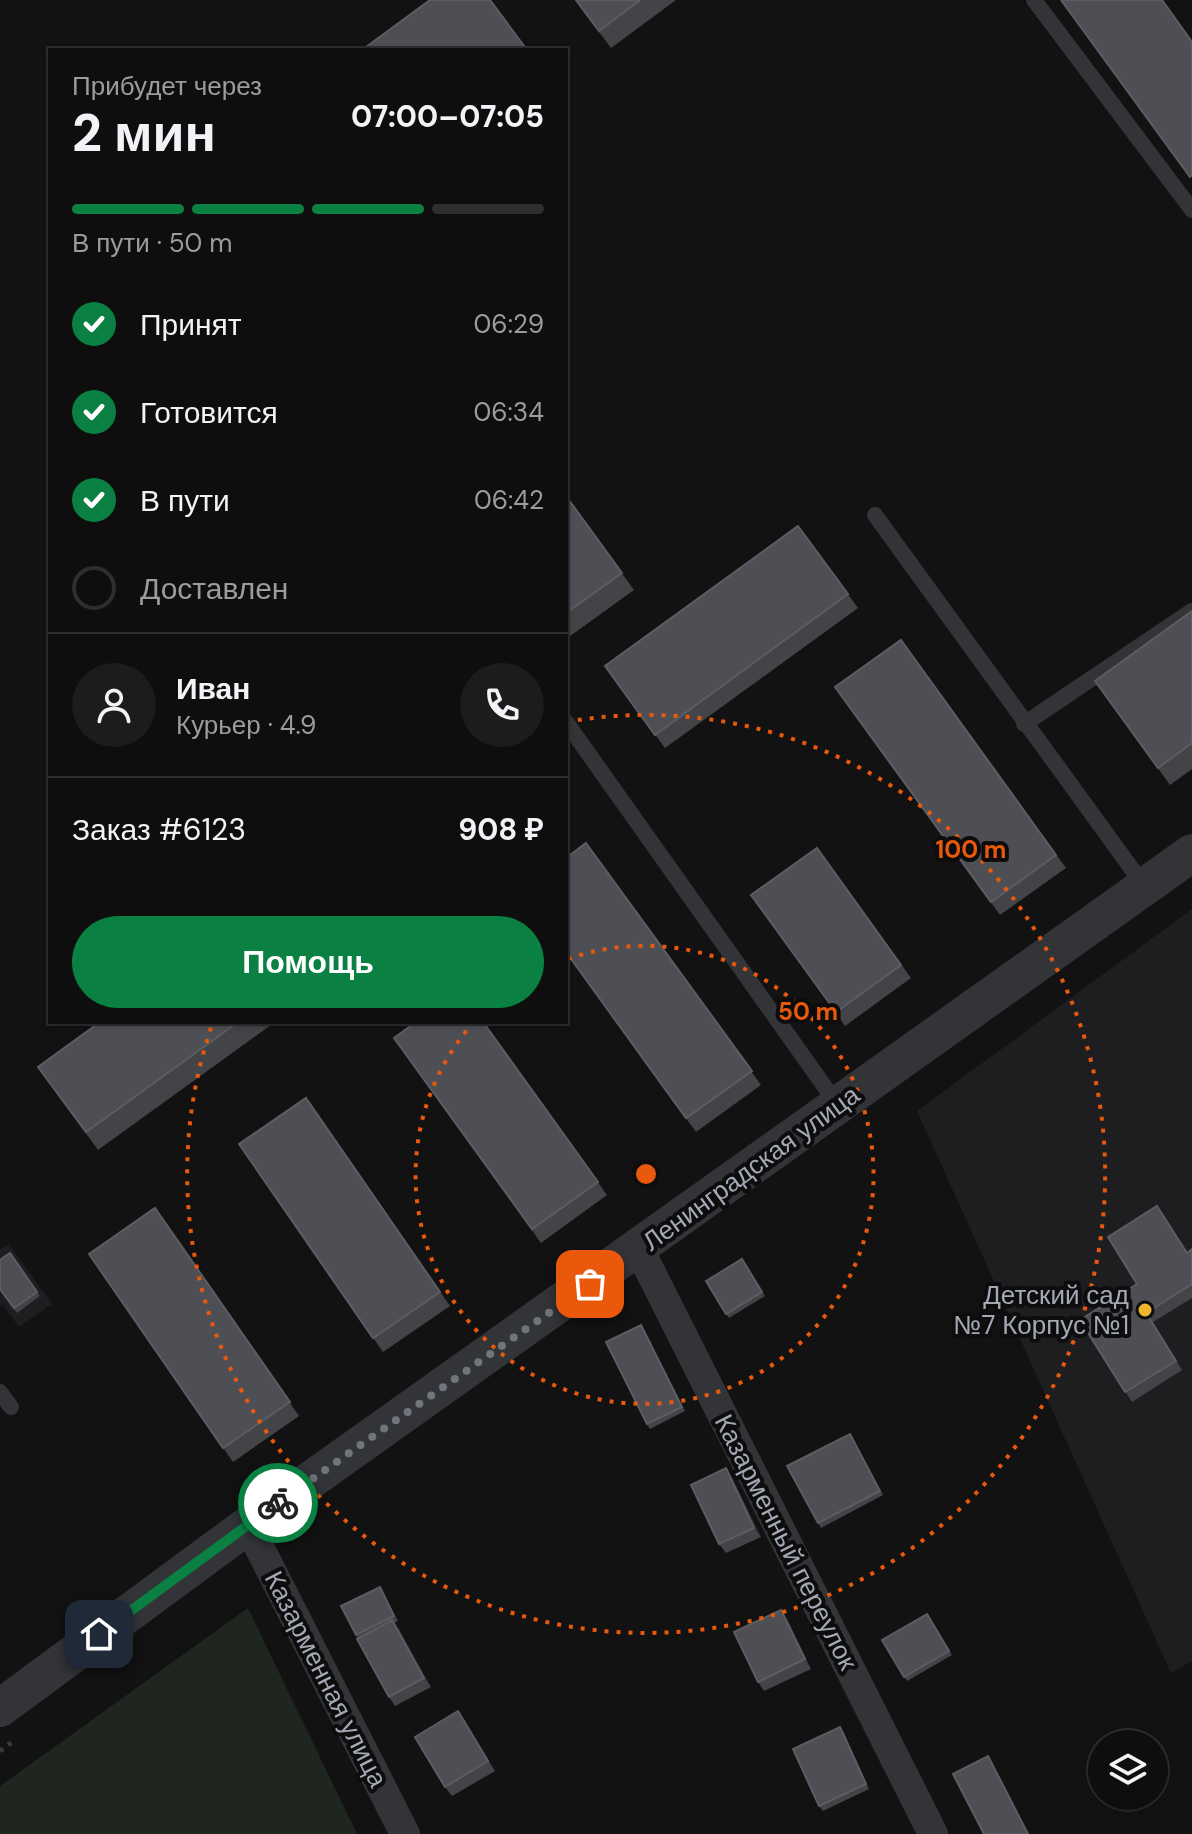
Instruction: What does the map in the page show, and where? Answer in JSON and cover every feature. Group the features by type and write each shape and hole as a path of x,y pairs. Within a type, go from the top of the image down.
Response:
{"street":[{"name":"Ленинградская улица","path":"0,1708 248,1525 639,1249 837,1104 966,1017 1192,853"},
{"name":"Казарменный переулок","path":"639,1249 933,1834"},
{"name":"Казарменная улица","path":"248,1525 405,1834"}],"lane":[{"path":"1034,0 1192,210"},
{"path":"875,515 1145,887"},
{"path":"1024,724 1192,611"},
{"path":"568,725 837,1104"},
{"path":"0,1392 11,1407"}],"shaded area":[{"path":"1192,909 1192,1661 1171,1673 917,1111"},
{"path":"9,1244 52,1304 19,1327 3,1305 0,1306 0,1250"},
{"path":"248,1608 357,1834 0,1834 0,1786"}],"building":[{"path":"430,0 490,0 526,48 365,48"},
{"path":"576,0 640,0 599,31"},
{"path":"1061,0 1162,0 1192,42 1190,177"},
{"path":"568,499 622,573 568,612"},
{"path":"798,526 848,594 655,735 605,666"},
{"path":"1192,611 1192,743 1158,768 1095,681"},
{"path":"901,640 1056,855 991,902 835,687"},
{"path":"586,843 752,1071 686,1118 568,955 568,856"},
{"path":"817,848 901,965 836,1012 751,895"},
{"path":"97,1024 235,1024 86,1132 38,1067"},
{"path":"413,1024 484,1024 598,1182 532,1229 394,1038"},
{"path":"306,1098 440,1292 373,1338 239,1144"},
{"name":"Детский сад №7 Корпус №1","path":"1157,1206 1187,1253 1192,1249 1192,1284 1146,1313 1176,1361 1125,1392 1080,1320 1137,1284 1108,1237"},
{"path":"155,1208 290,1402 223,1448 89,1254"},
{"path":"10,1253 37,1292 14,1308 0,1289 0,1260"},
{"path":"742,1259 762,1292 726,1314 706,1281"},
{"path":"641,1325 682,1407 647,1424 606,1342"},
{"path":"850,1434 880,1491 818,1523 787,1466"},
{"path":"726,1468 754,1528 719,1544 691,1485"},
{"path":"380,1587 394,1616 356,1635 341,1606"},
{"path":"781,1610 805,1659 758,1682 734,1632"},
{"path":"927,1614 949,1651 904,1677 882,1640"},
{"path":"392,1620 424,1678 389,1697 357,1639"},
{"path":"458,1711 488,1761 445,1787 415,1737"},
{"path":"840,1727 866,1784 819,1806 793,1749"},
{"path":"988,1756 1028,1834 984,1834 953,1774"}],"way so far":[{"path":"278,1503 590,1284"}],"place":[{"name":"Детский сад №7 Корпус №1","path":"1145,1310"}],"route":[{"path":"99,1634 278,1503"}]}
